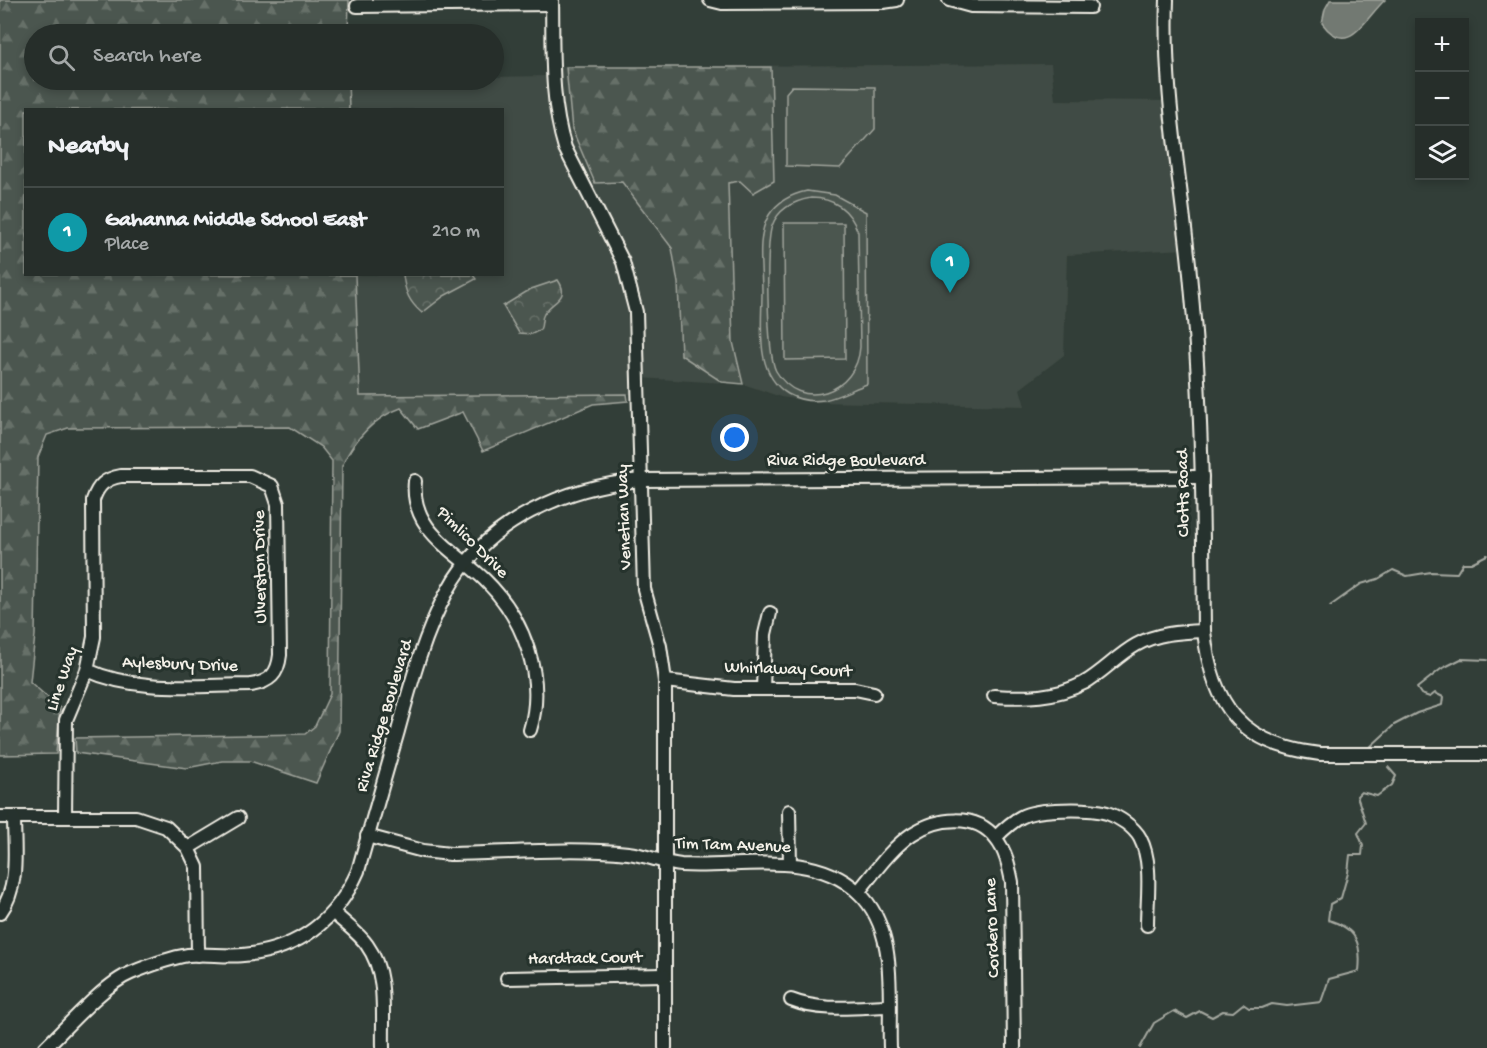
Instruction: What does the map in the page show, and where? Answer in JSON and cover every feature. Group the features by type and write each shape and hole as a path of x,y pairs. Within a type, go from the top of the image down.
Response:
{"street":[{"path":"710,0 722,3 897,0"},
{"path":"949,0 971,6 1090,7"},
{"name":"Clotts Road","path":"1167,0 1167,70 1191,284 1202,430 1204,631 1207,659 1214,684 1224,704 1239,722 1270,743 1294,751 1320,754 1487,754"},
{"path":"357,6 418,2 552,2"},
{"name":"Venetian Way","path":"552,2 553,92 559,128 565,148 623,262 636,312 644,589 660,646 665,681 665,1048"},
{"name":"Ulverston Drive","path":"102,483 121,476 250,476 272,486 278,504 280,655 279,666 273,677"},
{"name":"Riva Ridge Boulevard","path":"45,1048 96,999 129,974 186,956 241,956 270,951 294,943 334,913 348,894 368,836 417,661 448,589 488,542 514,522 559,497 606,482 642,480 1202,477"},
{"name":"Pimlico Drive","path":"415,481 417,512 426,527 505,602 530,656 536,687 536,711 530,730"},
{"name":"Line Way","path":"65,817 66,720 71,702 87,670 94,637 93,500 102,483"},
{"path":"763,689 765,634 771,613"},
{"path":"994,696 1040,696 1060,692 1092,678 1136,645 1158,636 1204,631"},
{"name":"Aylesbury Drive","path":"87,670 122,683 141,685 251,685 262,683 273,677"},
{"name":"Whirlaway Court","path":"665,681 734,690 855,689 873,693"},
{"path":"789,811 790,864"},
{"path":"858,892 910,836 932,822 958,820 978,825 996,837 1022,816 1081,811 1109,814 1133,829 1140,839 1148,873 1147,925"},
{"path":"0,817 136,817 166,827 188,848 196,867 198,955"},
{"path":"0,913 8,902 14,878 14,818"},
{"path":"188,848 238,818"},
{"name":"Tim Tam Avenue","path":"368,836 423,851 450,854 586,851 630,853 682,865 790,864 826,872 858,892 880,924 888,962 890,1048"},
{"name":"Cordero Lane","path":"996,837 1007,858 1012,882 1014,1048"},
{"path":"334,913 366,942 378,963 382,986 383,1048"},
{"name":"Hardtack Court","path":"507,978 664,975"},
{"path":"791,1000 806,1006 888,1006"}],"shaded area":[{"path":"1330,0 1385,0 1356,32 1340,37 1331,33 1322,23"},
{"path":"1051,64 1055,100 1171,101 1187,249 1067,255 1064,355 1020,389 1025,406 814,402 781,397 743,384 639,378 631,286 565,148 553,67"},
{"path":"548,76 552,127 564,164 614,256 624,290 639,394 360,396 355,276 504,276 504,108 349,108 348,90 504,90 504,77"}],"green space":[{"path":"0,0 349,0 348,24 24,24 24,90 348,90 349,108 24,108 24,276 355,276 360,396 627,394 628,401 593,404 483,451 463,412 418,429 401,408 374,423 352,447 342,466 339,731 316,783 250,761 222,761 187,768 76,753 75,738 305,734 315,726 330,694 332,461 321,447 290,427 68,428 47,435 38,457 35,635 30,682 60,708 56,754 0,755"},
{"path":"566,67 771,67 774,181 753,193 740,181 728,183 733,342 743,384 722,382 681,355 678,283 672,248 622,182 595,183 572,129"},
{"path":"792,86 875,87 875,129 840,168 786,166 786,93"},
{"path":"807,191 835,195 866,212 867,384 819,401 797,398 777,385 765,362 761,334 761,242 765,223 769,215 786,199","holes":["819,199 834,203 846,212 858,232 860,347 857,363 849,376 838,386 826,392 812,394 799,391 786,384 776,371 769,323 768,254 772,226 782,210 799,201"]},
{"path":"784,223 844,223 845,359 785,360"},
{"path":"403,276 474,276 476,279 444,296 422,313 408,296"},
{"path":"558,280 562,287 561,296 546,311 540,330 532,334 519,333 503,306 531,289"}],"waterway":[{"path":"1330,606 1361,584 1378,579 1393,570 1407,576 1431,572 1457,573 1463,563 1471,563 1487,555"},
{"path":"1369,748 1394,725 1417,713 1442,705 1443,697 1435,693 1430,697 1421,694 1417,688 1441,669 1461,659 1487,660"},
{"path":"1140,1048 1154,1023 1174,1011 1187,1018 1200,1011 1212,1017 1223,1011 1233,1012 1243,1004 1249,1008 1262,1008 1272,1004 1287,1006 1321,1002 1329,979 1359,971 1359,952 1355,938 1345,927 1328,920 1330,904 1341,898 1350,855 1362,855 1363,845 1358,833 1366,823 1357,796 1361,792 1377,796 1392,785 1396,776 1388,767"}],"place":[{"name":"Gahanna Middle School East","path":"950,293"}]}
